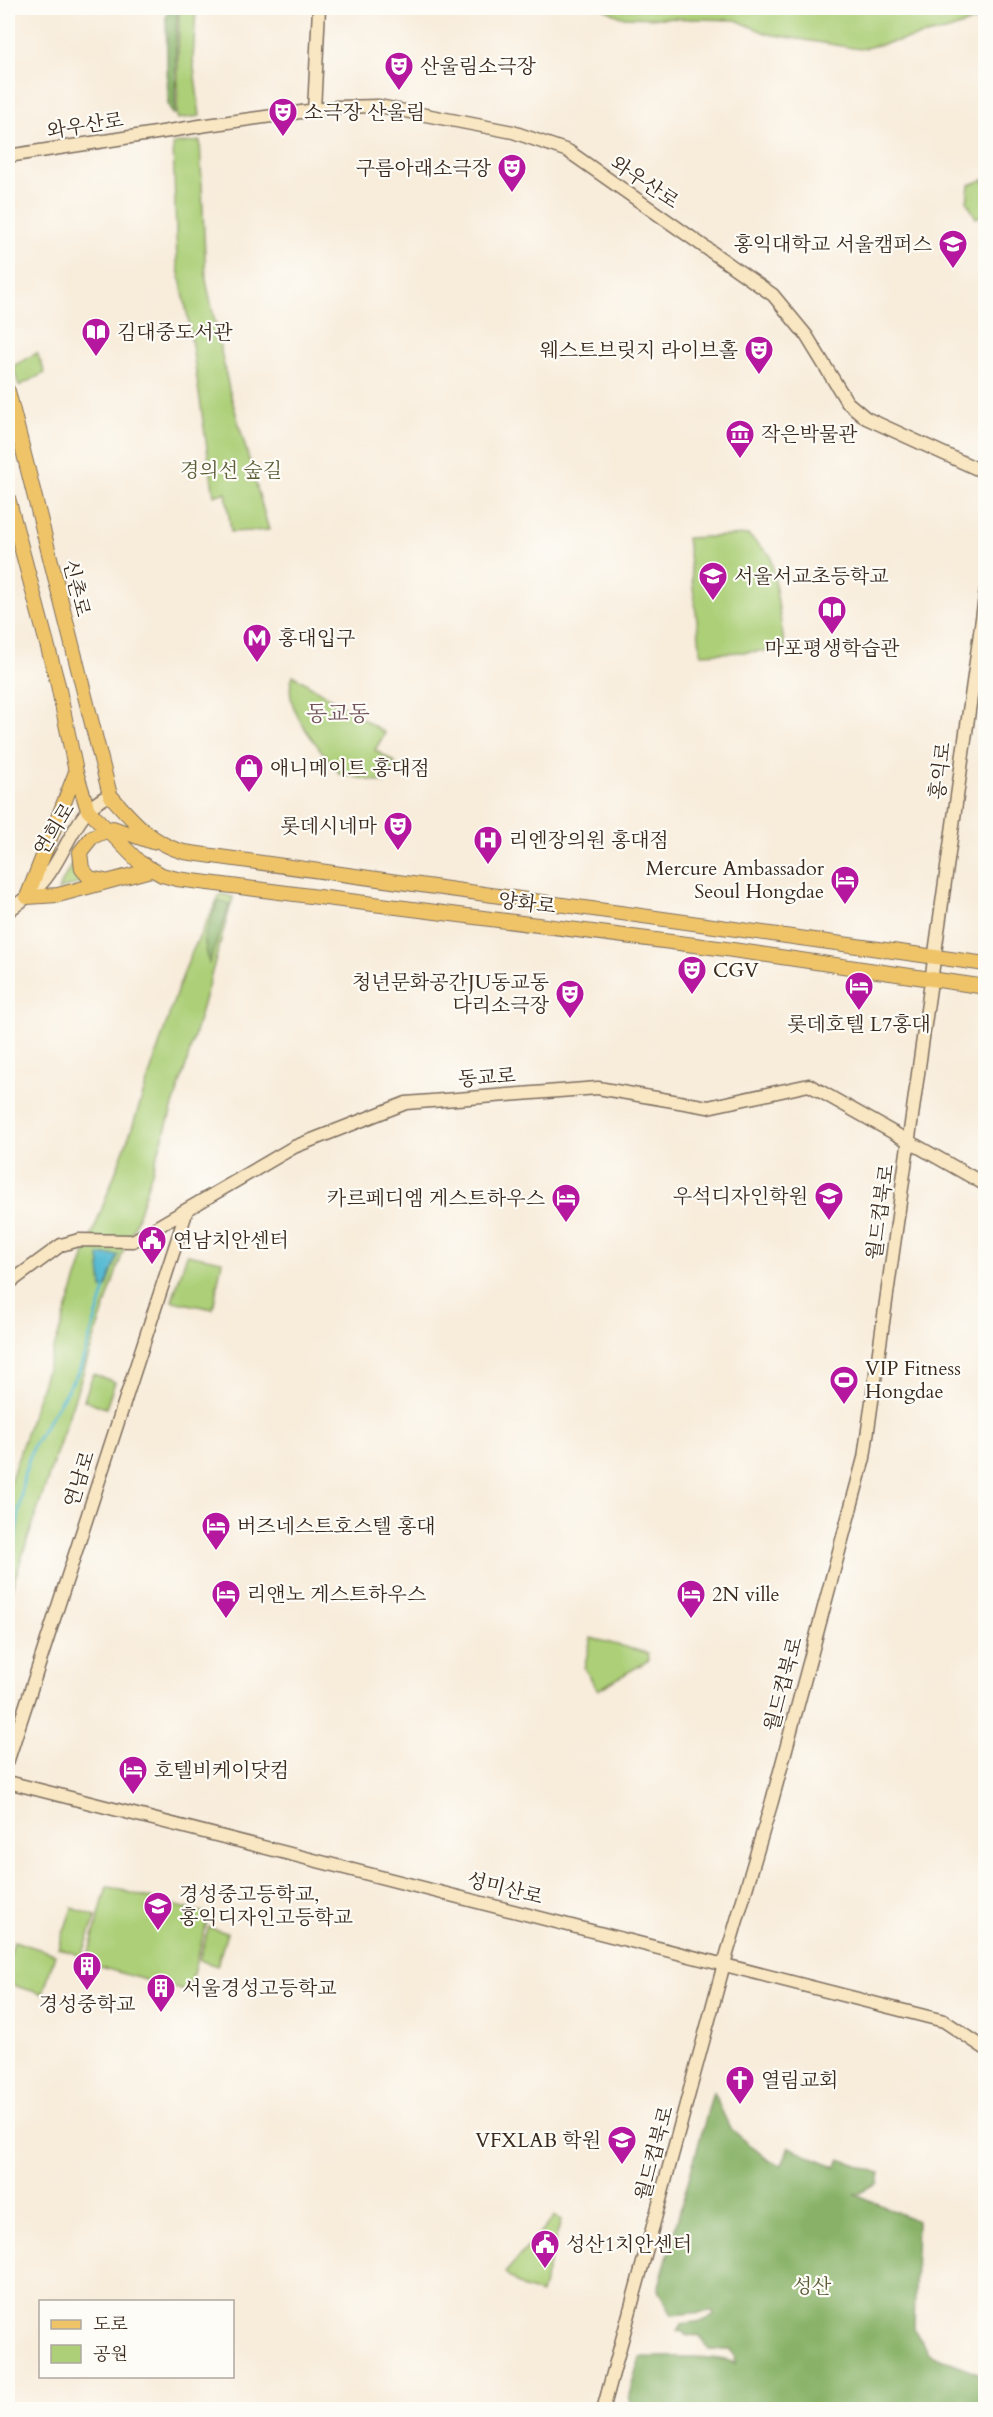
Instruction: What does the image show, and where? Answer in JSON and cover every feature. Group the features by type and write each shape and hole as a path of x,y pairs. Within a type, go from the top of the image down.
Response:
{"main road":[{"name":"신촌로","path":"8,391 110,795"},
{"path":"8,498 58,685 76,772 88,810"},
{"path":"76,772 27,897 58,895 151,870"},
{"name":"양화로","path":"110,795 140,827 163,846 184,852 986,964"},
{"name":"양화로","path":"88,810 139,862 151,870 177,879 726,949 986,987"},
{"path":"105,881 87,876 82,869 79,857 86,841 105,829 113,828 163,846"}],"street":[{"path":"314,111 319,8"},
{"name":"와우산로","path":"8,156 200,126 314,111 379,106 513,132 568,151 773,295 806,335 847,402 866,418 986,473"},
{"name":"홍익로","path":"934,956 986,590"},
{"name":"연희로","path":"8,911 27,897 54,867 88,810 98,800 110,795"},
{"name":"월드컵북로","path":"603,2409 724,1964 772,1801 864,1458 934,956"},
{"name":"동교로","path":"8,1284 61,1245 79,1240 133,1241 294,1147 406,1103 598,1088 708,1107 804,1084 986,1185"},
{"name":"연남로","path":"8,1760 187,1210"},
{"name":"성미산로","path":"8,1782 944,2020 986,2049"}],"green space":[{"path":"169,8 177,8 175,114 172,114 168,104 166,16"},
{"path":"179,8 196,8 193,59 200,116 177,119"},
{"path":"602,8 985,8 986,17 949,30 860,49 768,34 736,20 621,17"},
{"name":"경의선 숲길","path":"200,141 206,280 229,389 269,530 231,532 226,492 214,496 188,318 177,263 173,144"},
{"path":"985,179 985,214 976,218 967,202 969,185"},
{"path":"37,353 45,373 19,386 13,366"},
{"path":"748,535 771,556 785,650 701,654 687,538"},
{"path":"293,675 385,733 375,750 396,763 385,783 340,774 304,728 297,714 290,688"},
{"path":"72,863 76,874 84,882 58,890"},
{"path":"220,894 233,897 186,1065 134,1228 124,1249 8,1599 8,1488 85,1254 132,1128 177,991 191,954"},
{"path":"218,901 230,904 209,963 204,938"},
{"path":"187,1254 222,1261 213,1309 172,1301"},
{"path":"93,1374 115,1382 106,1408 84,1400"},
{"path":"591,1638 648,1653 649,1660 598,1690 584,1668"},
{"path":"107,1886 209,1915 188,1992 86,1963"},
{"path":"72,1908 96,1916 82,1956 58,1948"},
{"path":"209,1927 227,1933 217,1966 199,1960"},
{"path":"14,1941 55,1954 43,1994 8,1984 8,1964"},
{"name":"성산","path":"713,2092 730,2128 767,2159 782,2165 789,2147 836,2167 840,2159 880,2173 878,2183 855,2194 917,2221 914,2329 928,2353 985,2376 985,2409 632,2409 629,2395 640,2357 702,2357 736,2363 735,2355 730,2350 709,2350 699,2335 688,2337 684,2332 678,2331 682,2324 703,2321 714,2316 713,2311 672,2315 658,2290"},
{"path":"555,2216 561,2220 541,2294 522,2287 505,2273"}],"water":[{"path":"99,1255 118,1255 106,1289 102,1288"}],"waterway":[{"path":"8,1578 24,1475 33,1446 80,1369 105,1289"}],"place":[{"name":"산울림소극장","path":"399,92"},
{"name":"소극장 산울림","path":"283,138"},
{"name":"구름아래소극장","path":"512,194"},
{"name":"홍익대학교 서울캠퍼스","path":"953,270"},
{"name":"김대중도서관","path":"96,358"},
{"name":"웨스트브릿지 라이브홀","path":"759,376"},
{"name":"작은박물관","path":"740,460"},
{"name":"서울서교초등학교","path":"713,602"},
{"name":"마포평생학습관","path":"832,636"},
{"name":"홍대입구","path":"257,664"},
{"name":"애니메이트 홍대점","path":"249,794"},
{"name":"롯데시네마","path":"398,852"},
{"name":"리엔장의원 홍대점","path":"488,866"},
{"name":"Mercure Ambassador Seoul Hongdae","path":"845,906"},
{"name":"CGV","path":"692,996"},
{"name":"롯데호텔 L7홍대","path":"859,1012"},
{"name":"청년문화공간JU동교동 다리소극장","path":"570,1020"},
{"name":"우석디자인학원","path":"829,1222"},
{"name":"카르페디엠 게스트하우스","path":"566,1224"},
{"name":"연남치안센터","path":"152,1266"},
{"name":"VIP Fitness Hongdae","path":"844,1406"},
{"name":"버즈네스트호스텔 홍대","path":"216,1552"},
{"name":"리앤노 게스트하우스","path":"226,1620"},
{"name":"2N ville","path":"691,1620"},
{"name":"호텔비케이닷컴","path":"133,1796"},
{"name":"경성중고등학교, 홍익디자인고등학교","path":"158,1932"},
{"name":"경성중학교","path":"87,1992"},
{"name":"서울경성고등학교","path":"161,2014"},
{"name":"열림교회","path":"740,2106"},
{"name":"VFXLAB 학원","path":"622,2166"},
{"name":"성산1치안센터","path":"545,2270"}],"district":[{"name":"동교동","path":"338,713"}]}
